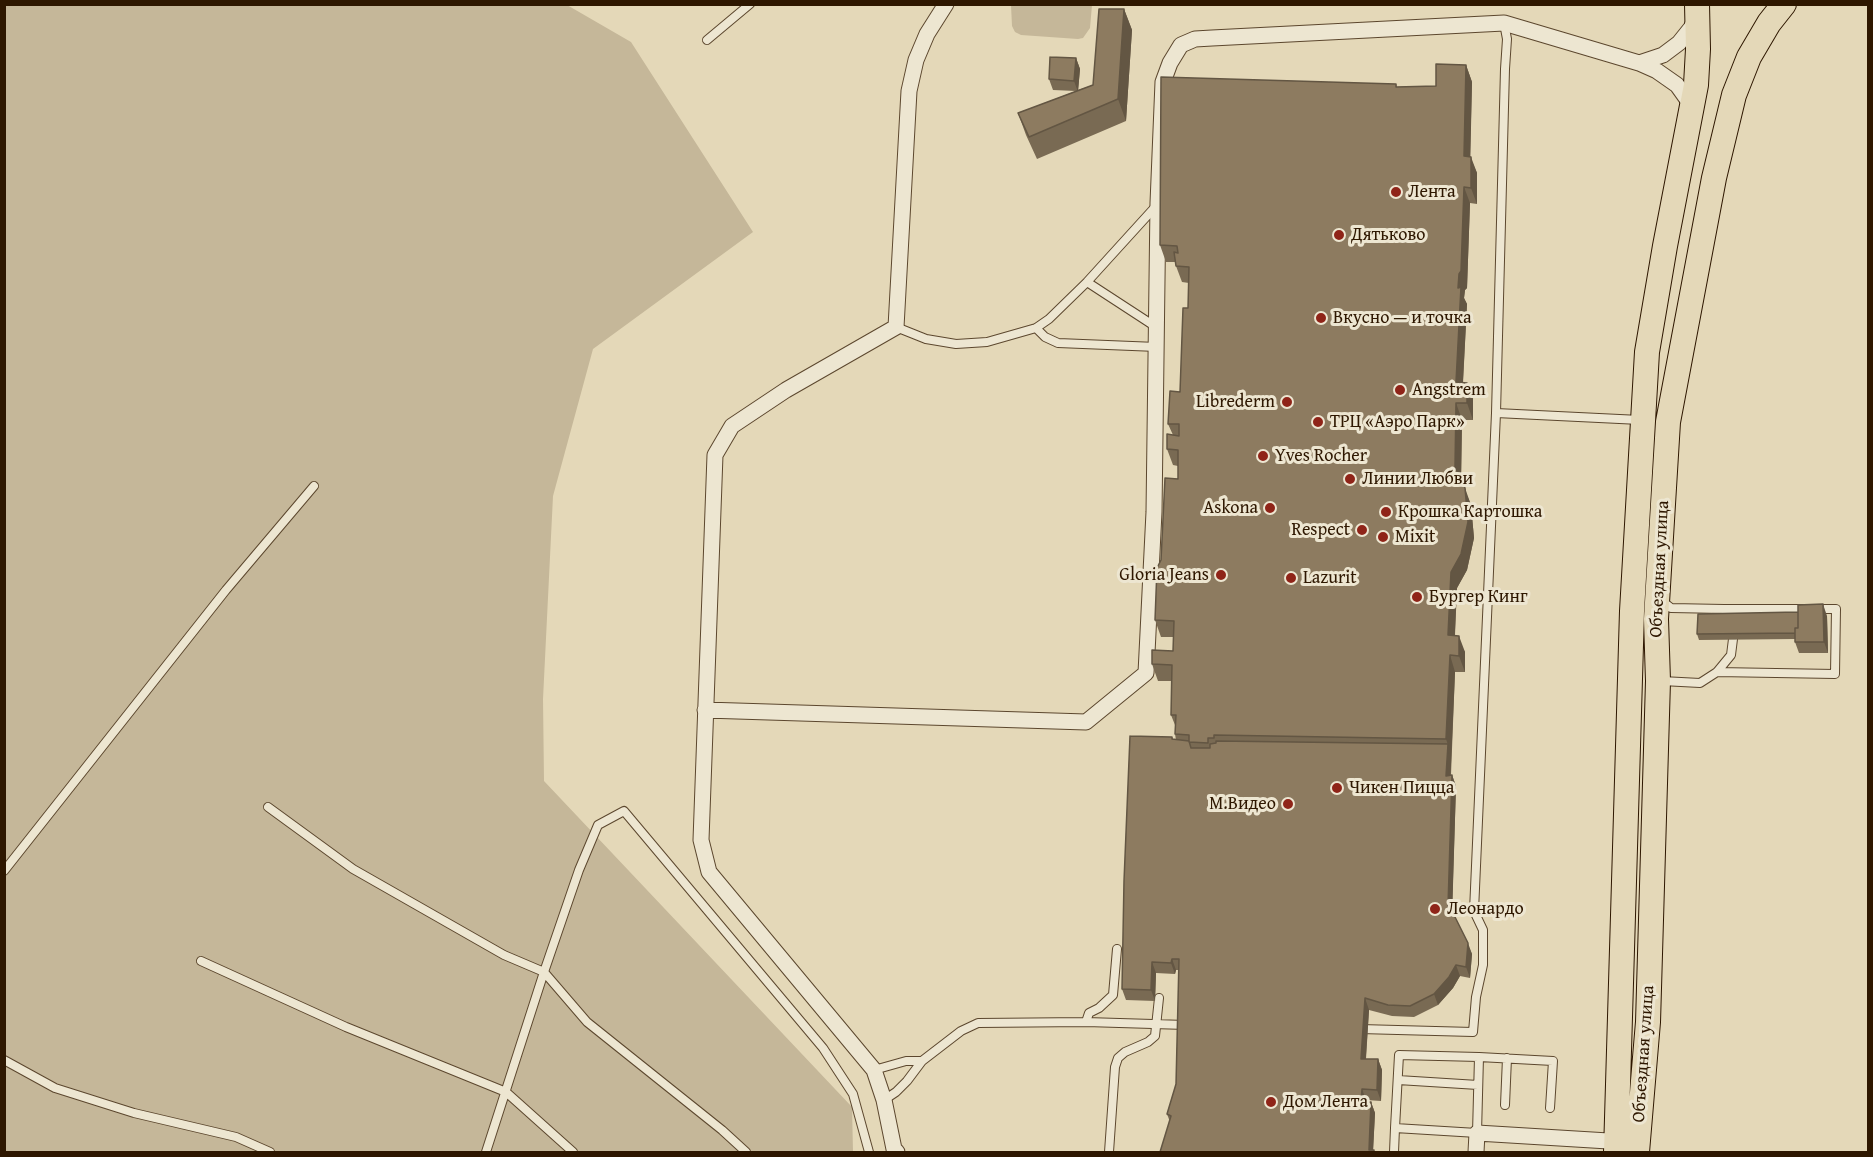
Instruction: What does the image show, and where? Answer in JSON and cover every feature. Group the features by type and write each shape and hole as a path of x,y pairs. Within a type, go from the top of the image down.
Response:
{"main road":[{"name":"Объездная улица","path":"1627,1147 1632,611 1656,421 1734,95 1749,57 1769,23 1784,4"},
{"name":"Объездная улица","path":"1627,1147 1648,1022 1658,681 1656,421 1647,352 1696,85 1698,9"}],"street":[{"path":"897,1152 894,1149 884,1100 874,1070 709,872 701,840 715,455 732,426 786,390 896,327 909,91 916,60 927,34 946,4"},
{"path":"1639,63 1663,55 1679,43 1690,28 1698,9"},
{"path":"705,710 1086,722 1146,673 1154,512 1158,204 1163,82 1170,63 1181,45 1195,39 1504,23 1639,63 1657,71 1677,85 1692,106"},
{"path":"1476,1152 1477,1133 1627,1147"}],"lane":[{"path":"707,40 750,4"},
{"path":"1356,1029 1473,1032 1476,997 1484,965 1483,930 1474,911 1496,413 1504,69 1507,39 1504,23"},
{"path":"896,327 926,339 956,344 987,342 1036,328 1049,319 1087,282 1158,204"},
{"path":"1087,282 1157,327"},
{"path":"1036,328 1045,337 1058,343 1157,347"},
{"path":"1496,413 1656,421"},
{"path":"4,871 226,590 314,486"},
{"path":"1658,597 1671,608 1836,609 1835,674 1717,672"},
{"path":"1724,609 1732,613 1734,619"},
{"path":"1658,681 1700,683 1717,672 1731,655 1733,639"},
{"path":"268,807 353,869 504,955 544,972 586,1022 746,1152"},
{"path":"486,1152 579,870 598,825 624,812 824,1048 853,1094 869,1152"},
{"path":"1086,1022 1089,1013 1099,1008 1113,995 1117,950"},
{"path":"201,961 346,1027 506,1092 573,1152"},
{"path":"1109,1152 1115,1067 1118,1058 1125,1052 1148,1042 1155,1036 1159,998"},
{"path":"884,1100 907,1081 922,1060 961,1031 978,1023 1086,1022 1192,1025"},
{"path":"1394,1152 1399,1055 1553,1060 1550,1108"},
{"path":"1395,1128 1477,1133 1479,1057"},
{"path":"1505,1105 1507,1058"},
{"path":"4,1060 55,1088 134,1113 236,1137 270,1152"},
{"path":"874,1070 906,1061 922,1060"},
{"path":"1398,1080 1478,1084"}],"shaded area":[{"path":"5,5 567,5 631,42 753,232 593,349 553,496 543,699 544,781 852,1107 853,1152 5,1152"},
{"path":"1011,5 1092,5 1090,28 1083,38 1078,39 1021,35 1015,32 1012,26"}],"building":[{"path":"1099,9 1124,9 1118,99 1029,137 1018,113 1093,85"},
{"path":"1050,57 1076,58 1074,81 1049,79"},
{"name":"ТРЦ «Аэро Парк»","path":"1436,64 1466,65 1464,156 1471,157 1471,188 1464,187 1461,271 1458,288 1461,287 1456,382 1467,383 1467,403 1456,403 1455,467 1465,488 1468,522 1461,554 1451,572 1448,635 1459,636 1459,656 1450,655 1446,739 1214,735 1214,738 1208,738 1208,743 1189,742 1189,735 1175,734 1176,715 1171,715 1172,665 1152,664 1152,650 1173,651 1174,621 1155,620 1157,568 1161,560 1165,478 1178,479 1178,450 1167,449 1167,434 1179,436 1179,424 1168,424 1170,391 1180,392 1183,308 1188,308 1189,267 1176,266 1174,252 1178,253 1177,246 1160,245 1161,77 1396,84 1396,87 1436,86"},
{"path":"1823,604 1824,642 1795,642 1795,628 1798,628 1798,605"},
{"path":"1798,612 1798,628 1795,628 1795,633 1697,634 1698,614"},
{"path":"1130,736 1172,737 1172,739 1189,741 1191,748 1210,748 1210,744 1216,741 1448,744 1446,776 1452,775 1448,907 1468,943 1466,967 1456,965 1434,994 1410,1006 1388,1005 1365,998 1361,1059 1378,1059 1377,1090 1362,1089 1361,1102 1371,1102 1369,1150 1374,1150 1374,1152 1160,1152 1171,1116 1167,1114 1176,1084 1179,959 1172,959 1171,963 1152,962 1151,990 1122,989"}],"place":[{"name":"Лента","path":"1396,192"},
{"name":"Дятьково","path":"1339,235"},
{"name":"Вкусно — и точка","path":"1321,318"},
{"name":"Angstrem","path":"1400,390"},
{"name":"Librederm","path":"1287,402"},
{"name":"ТРЦ «Аэро Парк»","path":"1318,422"},
{"name":"Yves Rocher","path":"1263,456"},
{"name":"Линии Любви","path":"1350,479"},
{"name":"Askona","path":"1270,508"},
{"name":"Крошка Картошка","path":"1386,512"},
{"name":"Respect","path":"1362,530"},
{"name":"Mixit","path":"1383,537"},
{"name":"Gloria Jeans","path":"1221,575"},
{"name":"Lazurit","path":"1291,578"},
{"name":"Бургер Кинг","path":"1417,597"},
{"name":"Чикен Пицца","path":"1337,788"},
{"name":"М.Видео","path":"1288,804"},
{"name":"Леонардо","path":"1435,909"},
{"name":"Дом Лента","path":"1271,1102"}]}
